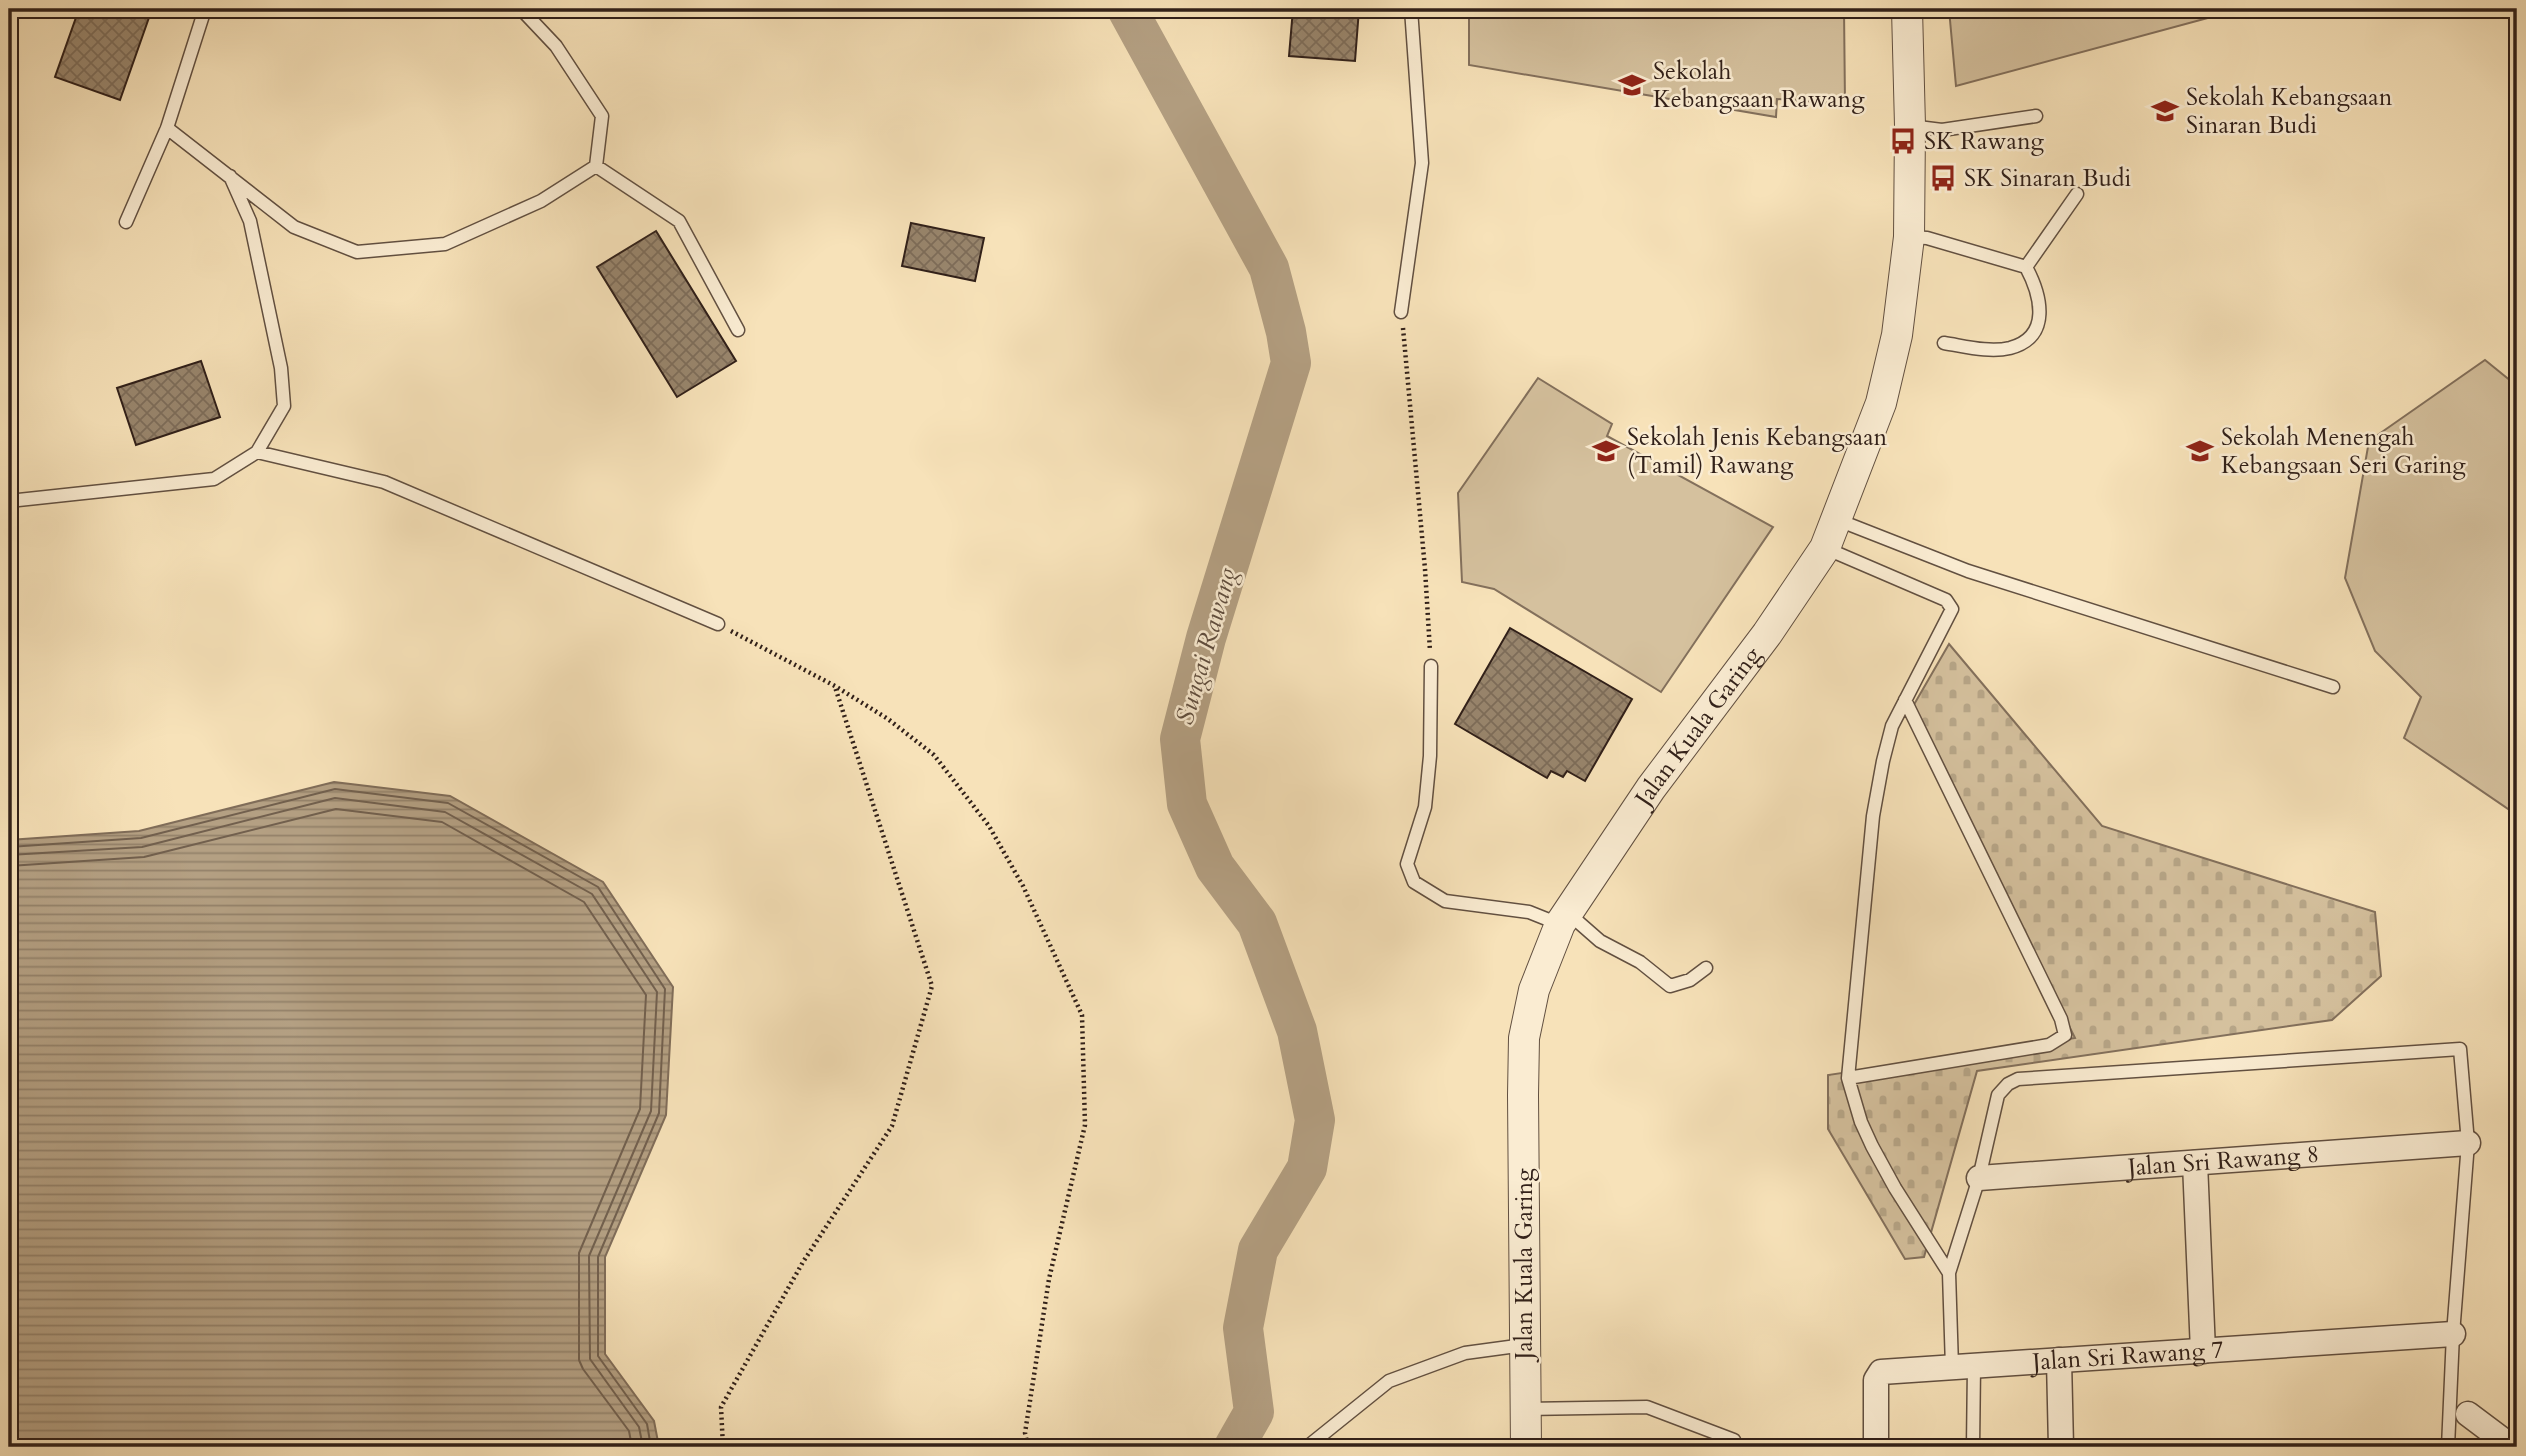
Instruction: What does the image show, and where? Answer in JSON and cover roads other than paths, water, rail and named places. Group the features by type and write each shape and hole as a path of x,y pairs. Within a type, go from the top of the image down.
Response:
{"street":[{"name":"Jalan Kuala Garing","path":"1526,1447 1524,1038 1534,990 1564,919 1651,788 1766,634 1825,548 1838,520 1881,403 1897,335 1909,237 1907,9"},
{"name":"Jalan Sri Rawang 8","path":"1979,1178 2468,1143"},
{"path":"2195,1163 2203,1351"},
{"name":"Jalan Sri Rawang 7","path":"1876,1447 1876,1380 1881,1371 2453,1334"},
{"path":"2059,1360 2061,1447"},
{"path":"2468,1415 2512,1447"}],"lane":[{"path":"126,222 167,128 205,9"},
{"path":"520,9 556,46 602,116 596,166"},
{"path":"1401,312 1422,163 1411,9"},
{"path":"1910,126 1942,130 2036,116"},
{"path":"167,128 294,227 357,252 445,244 541,201 596,166"},
{"path":"596,166 679,221 738,330"},
{"path":"9,501 214,480 257,452 284,406 281,368 250,221 230,176"},
{"path":"2026,267 2077,194"},
{"path":"1909,237 1927,238 2026,267 2037,287 2041,314 2029,339 2009,348 1978,348 1944,343"},
{"path":"257,452 384,482 718,624"},
{"path":"1838,520 1968,571 2333,687"},
{"path":"1825,548 1946,600 1952,609 1892,726 1872,816 1848,1078 1861,1122 1872,1146 1895,1188 1949,1273 1973,1447"},
{"path":"1431,666 1430,756 1425,807 1408,864 1414,883 1445,901 1564,919 1640,962 1671,986 1690,979 1706,968"},
{"path":"1848,1078 2049,1045 2065,1035 2062,1019 1905,700"},
{"path":"1949,1273 1979,1178 1998,1096 2008,1084 2018,1080 2460,1049 2468,1143 2453,1334 2448,1447"},
{"path":"1307,1447 1389,1381 1465,1353 1524,1345"},
{"path":"1525,1409 1647,1407 1734,1440"}],"water":[{"path":"334,782 450,796 603,882 673,987 666,1115 605,1257 605,1354 654,1421 659,1447 9,1447 9,840 139,831"}],"waterway":[{"name":"Sungai Rawang","path":"1127,9 1269,268 1286,332 1291,363 1206,638 1180,739 1187,804 1215,867 1257,923 1297,1031 1315,1120 1307,1168 1258,1250 1243,1328 1254,1412 1234,1447"}],"place":[{"name":"Sekolah Kebangsaan Rawang","path":"1632,85"},
{"name":"Sekolah Kebangsaan Sinaran Budi","path":"2165,111"},
{"name":"SK Rawang","path":"1903,141"},
{"name":"SK Sinaran Budi","path":"1943,178"},
{"name":"Sekolah Jenis Kebangsaan (Tamil) Rawang","path":"1606,451"},
{"name":"Sekolah Menengah Kebangsaan Seri Garing","path":"2200,451"}]}
